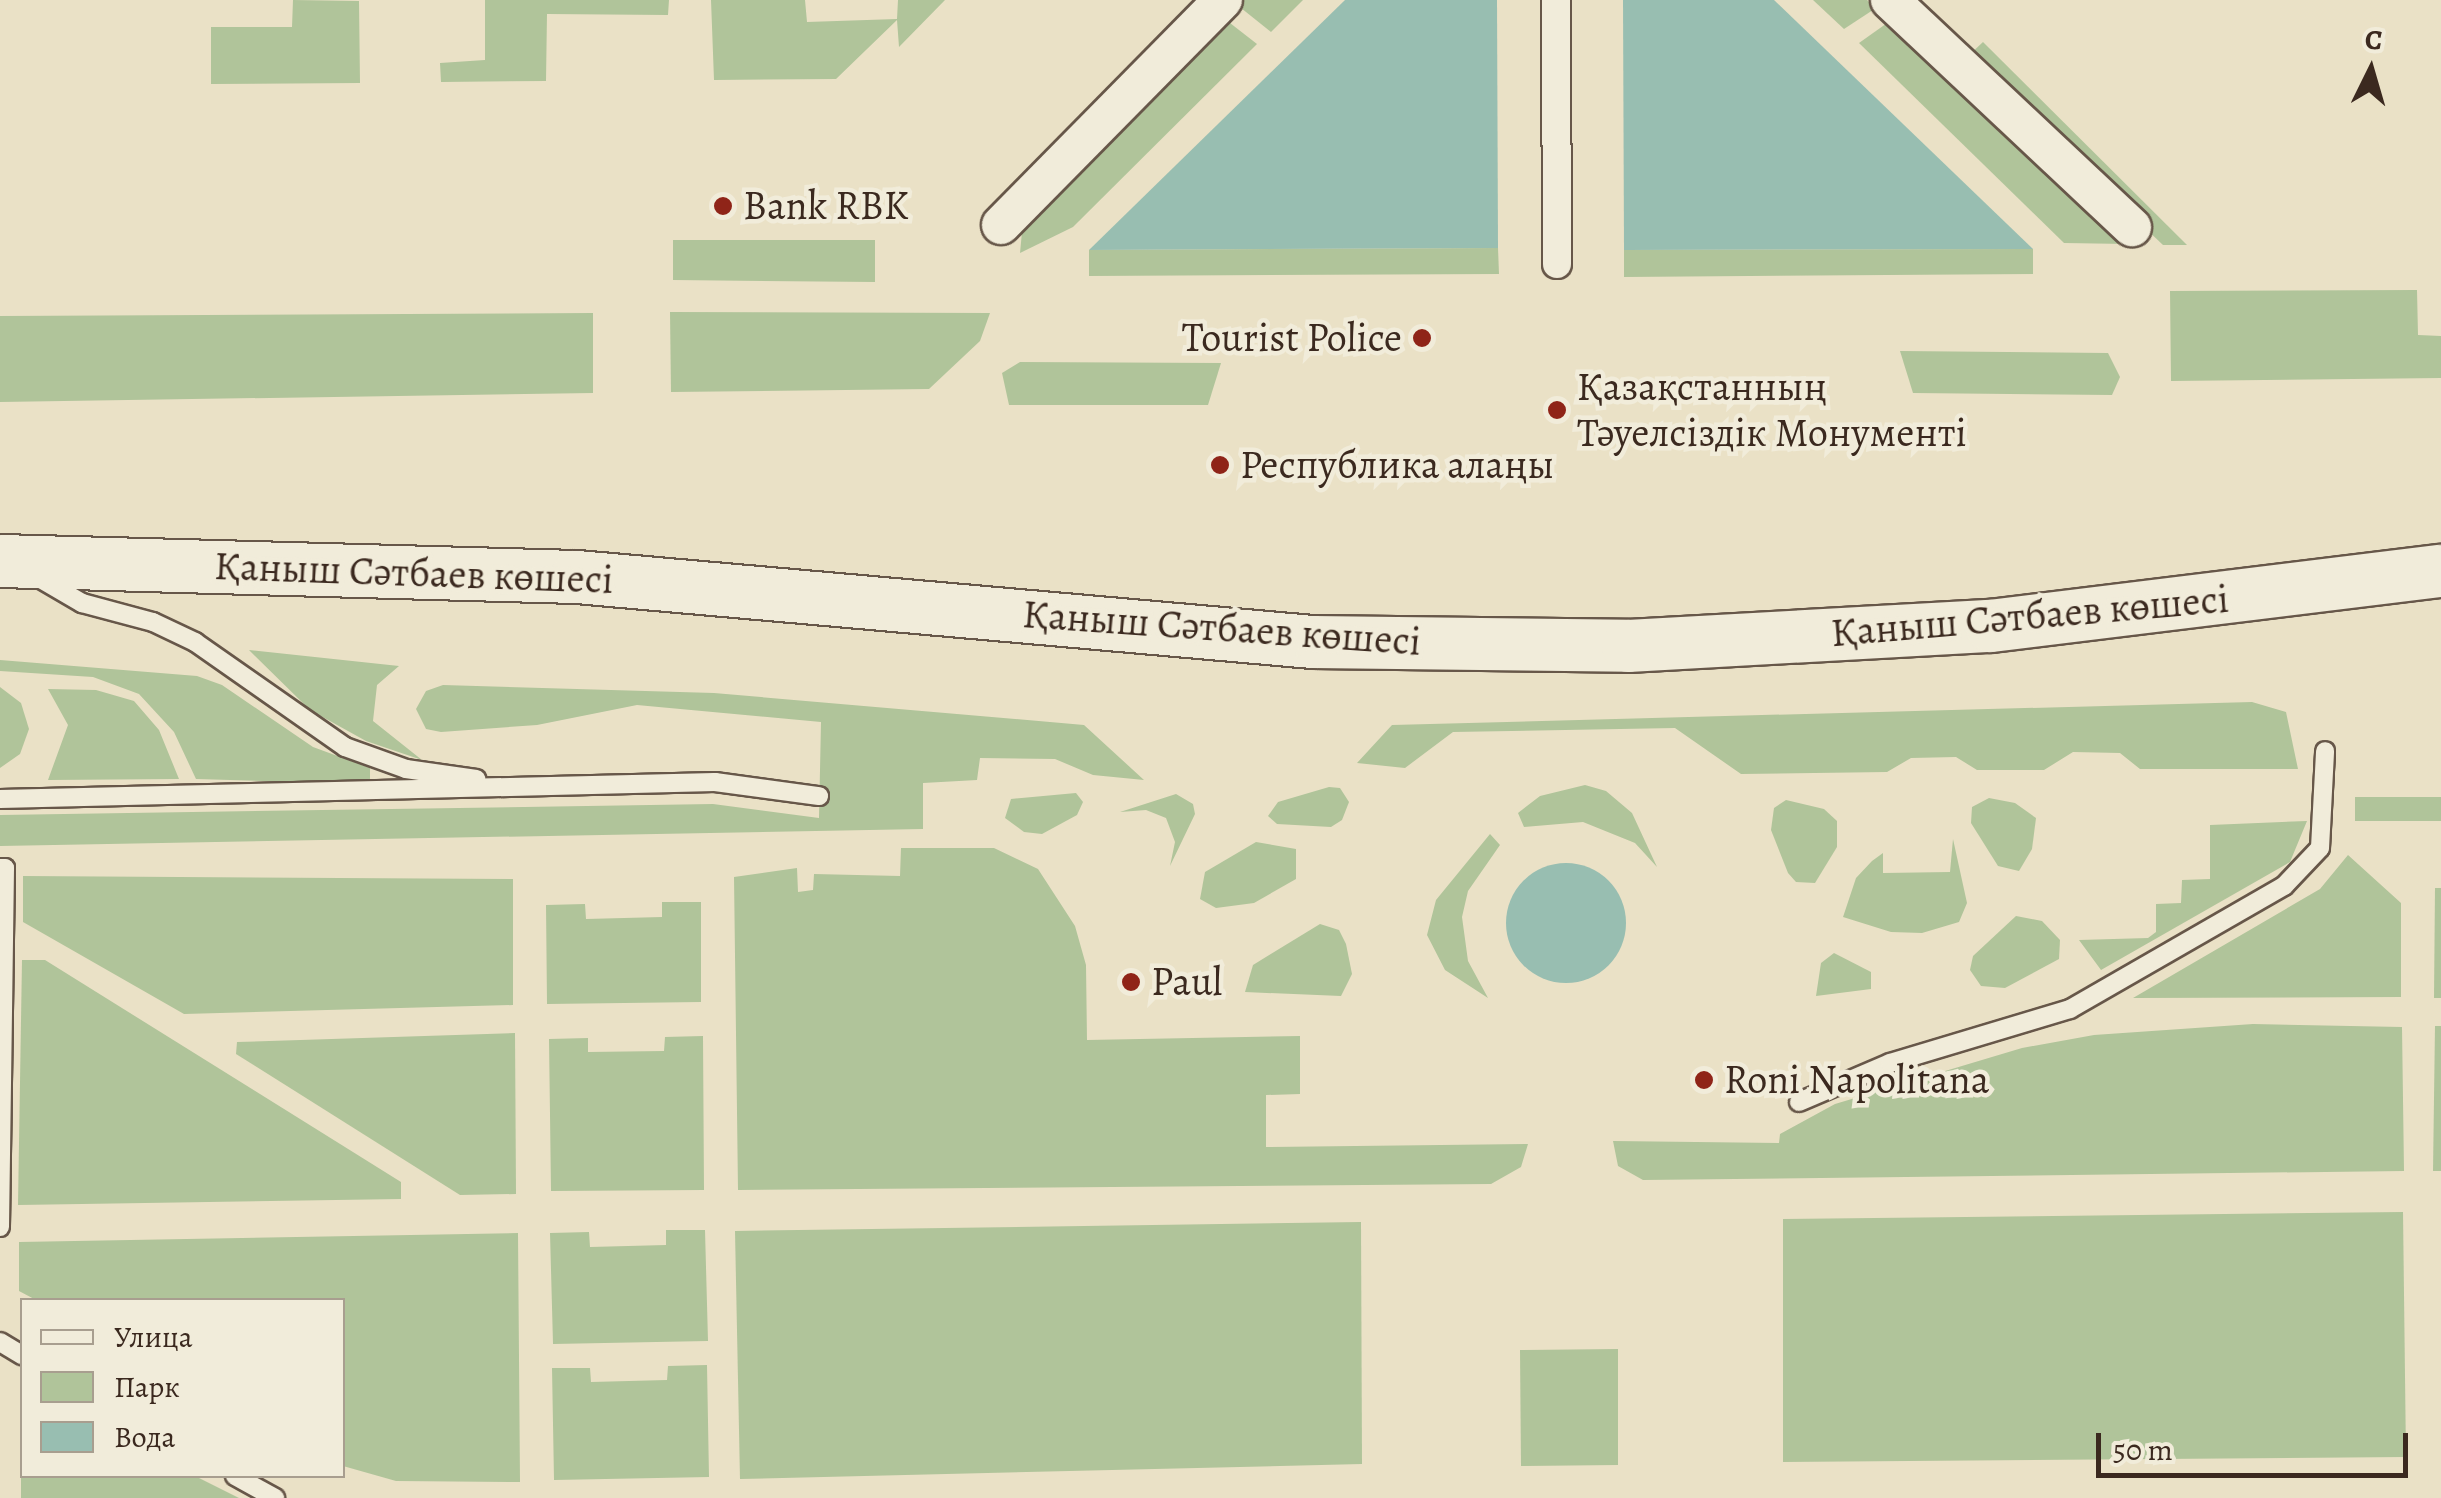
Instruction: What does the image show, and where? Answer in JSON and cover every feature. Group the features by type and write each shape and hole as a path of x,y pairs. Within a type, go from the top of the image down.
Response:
{"main road":[{"name":"Қаныш Сәтбаев көшесі","path":"4,560 577,577 1313,642 1628,646 1991,626 2441,572"}],"street":[{"path":"1000,225 1222,0"},
{"path":"1556,0 1557,264"},
{"path":"1890,0 2132,228"}],"lane":[{"path":"4,560 82,603 152,622 195,642 345,747 423,772 609,785"},
{"path":"1799,1102 1890,1063 2070,1010 2284,886 2320,848 2325,752"},
{"path":"0,799 715,782 820,796"},
{"path":"0,868 6,868 0,1227"},
{"path":"239,1478 274,1498"}],"green space":[{"path":"293,0 359,1 360,83 211,84 211,27 292,27"},
{"path":"485,0 669,0 668,15 547,14 546,81 441,82 440,63 485,60"},
{"path":"711,0 805,0 807,22 897,19 898,0 945,0 899,47 897,20 836,79 714,80"},
{"path":"1239,0 1303,0 1271,32 1236,4"},
{"path":"1813,0 1867,0 1876,8 1844,29"},
{"path":"1221,16 1257,44 1073,227 1020,253 1023,221"},
{"path":"1890,21 2127,244 2064,243 1859,43"},
{"path":"1983,42 2187,245 2163,245 1966,58"},
{"path":"673,240 875,240 875,282 673,280"},
{"path":"1498,248 1499,274 1089,276 1089,250"},
{"path":"2033,249 2033,274 1624,277 1624,250"},
{"path":"2417,290 2418,335 2441,336 2441,378 2171,381 2170,291"},
{"path":"670,312 990,313 980,341 929,389 671,392"},
{"path":"593,313 593,393 0,402 0,316"},
{"path":"1900,351 2108,353 2120,377 2112,395 1913,393"},
{"path":"1020,362 1221,363 1208,405 1009,405 1002,373"},
{"path":"249,650 399,666 377,685 373,721 422,760 366,741 310,710"},
{"path":"0,660 197,676 222,685 313,747 370,768 370,784 196,779 174,732 139,694 93,677 0,671"},
{"path":"443,685 714,693 1084,725 1144,780 1093,775 1055,759 980,758 977,780 923,783 923,829 0,846 0,815 713,804 819,818 821,722 637,705 537,725 441,732 426,729 416,709 426,691"},
{"path":"0,687 21,703 29,729 20,754 0,768"},
{"path":"48,689 96,690 134,701 159,730 179,779 48,780 68,725"},
{"path":"2252,702 2286,712 2298,769 2140,769 2120,753 2073,752 2044,770 1977,770 1956,757 1911,758 1887,772 1741,774 1675,728 1453,732 1405,768 1357,763 1392,725"},
{"path":"1585,785 1606,791 1632,813 1657,867 1635,843 1583,822 1524,827 1518,813 1540,796"},
{"path":"1329,787 1340,788 1349,802 1342,820 1331,827 1277,824 1268,816 1278,802"},
{"path":"1076,793 1083,802 1077,815 1042,834 1024,832 1005,818 1011,799"},
{"path":"1176,794 1193,804 1195,814 1170,866 1175,842 1166,818 1146,810 1120,812"},
{"path":"2355,797 2441,797 2441,821 2355,821"},
{"path":"1989,798 2015,803 2036,818 2032,849 2019,871 1998,866 1971,823 1972,807"},
{"path":"1786,800 1824,809 1837,821 1837,847 1815,883 1796,882 1788,873 1771,830 1774,808"},
{"path":"2307,821 2290,862 2101,970 2079,940 2148,938 2156,932 2156,904 2181,903 2182,880 2210,879 2210,825"},
{"path":"1490,834 1500,845 1468,891 1462,917 1468,961 1488,998 1445,970 1427,935 1436,900"},
{"path":"1953,839 1967,903 1959,922 1922,933 1891,932 1843,917 1856,878 1883,853 1883,873 1950,872"},
{"path":"1256,842 1296,849 1296,879 1254,903 1216,908 1200,899 1205,872"},
{"path":"901,848 994,848 1038,869 1075,926 1086,965 1087,1040 1300,1036 1300,1094 1266,1095 1266,1147 1528,1144 1521,1167 1491,1184 738,1190 734,877 797,868 798,892 813,890 814,874 900,876"},
{"path":"2348,855 2401,903 2401,997 2133,998 2320,889"},
{"path":"23,876 513,879 513,1005 184,1014 23,922"},
{"path":"2435,888 2441,888 2441,998 2434,998"},
{"path":"662,902 701,902 701,1002 547,1004 546,905 585,904 586,919 662,917"},
{"path":"2016,916 2042,921 2060,940 2059,959 2005,988 1981,986 1970,970 1973,956"},
{"path":"1320,924 1339,930 1346,944 1352,974 1341,996 1245,992 1253,965"},
{"path":"1834,953 1871,972 1871,989 1816,996 1821,963"},
{"path":"22,960 45,960 401,1182 401,1199 18,1205"},
{"path":"2253,1024 2402,1027 2404,1171 1643,1180 1618,1166 1613,1141 1779,1143 1780,1134 1835,1104 2022,1048 2094,1035"},
{"path":"2435,1026 2441,1026 2441,1171 2433,1171"},
{"path":"515,1033 516,1194 460,1195 236,1054 237,1042"},
{"path":"703,1036 704,1190 551,1191 549,1039 588,1038 588,1052 664,1051 665,1037"},
{"path":"2403,1212 2406,1457 1783,1462 1783,1219"},
{"path":"1361,1222 1362,1464 740,1479 735,1231"},
{"path":"666,1230 705,1230 708,1341 553,1344 550,1233 589,1232 590,1247 666,1245"},
{"path":"518,1233 520,1482 396,1481 345,1467 345,1298 32,1298 19,1291 19,1242"},
{"path":"1618,1349 1618,1465 1521,1466 1520,1350"},
{"path":"707,1365 709,1477 554,1480 552,1368 590,1368 591,1382 667,1380 668,1366"},
{"path":"21,1478 199,1478 239,1498 21,1498"}],"water":[{"path":"1345,0 1497,0 1498,248 1089,250"},
{"path":"1623,0 1774,0 2033,249 1624,250"},
{"path":"1566,863 1589,868 1608,881 1621,900 1626,923 1621,946 1608,965 1589,978 1566,983 1543,978 1524,965 1511,946 1506,923 1511,900 1524,881 1543,868"}],"place":[{"name":"Bank RBK","path":"723,206"},
{"name":"Tourist Police","path":"1422,338"},
{"name":"Қазақстанның Тәуелсіздік Монументі","path":"1557,410"},
{"name":"Республика алаңы","path":"1220,465"},
{"name":"Paul","path":"1131,982"},
{"name":"Roni Napolitana","path":"1704,1080"}]}
